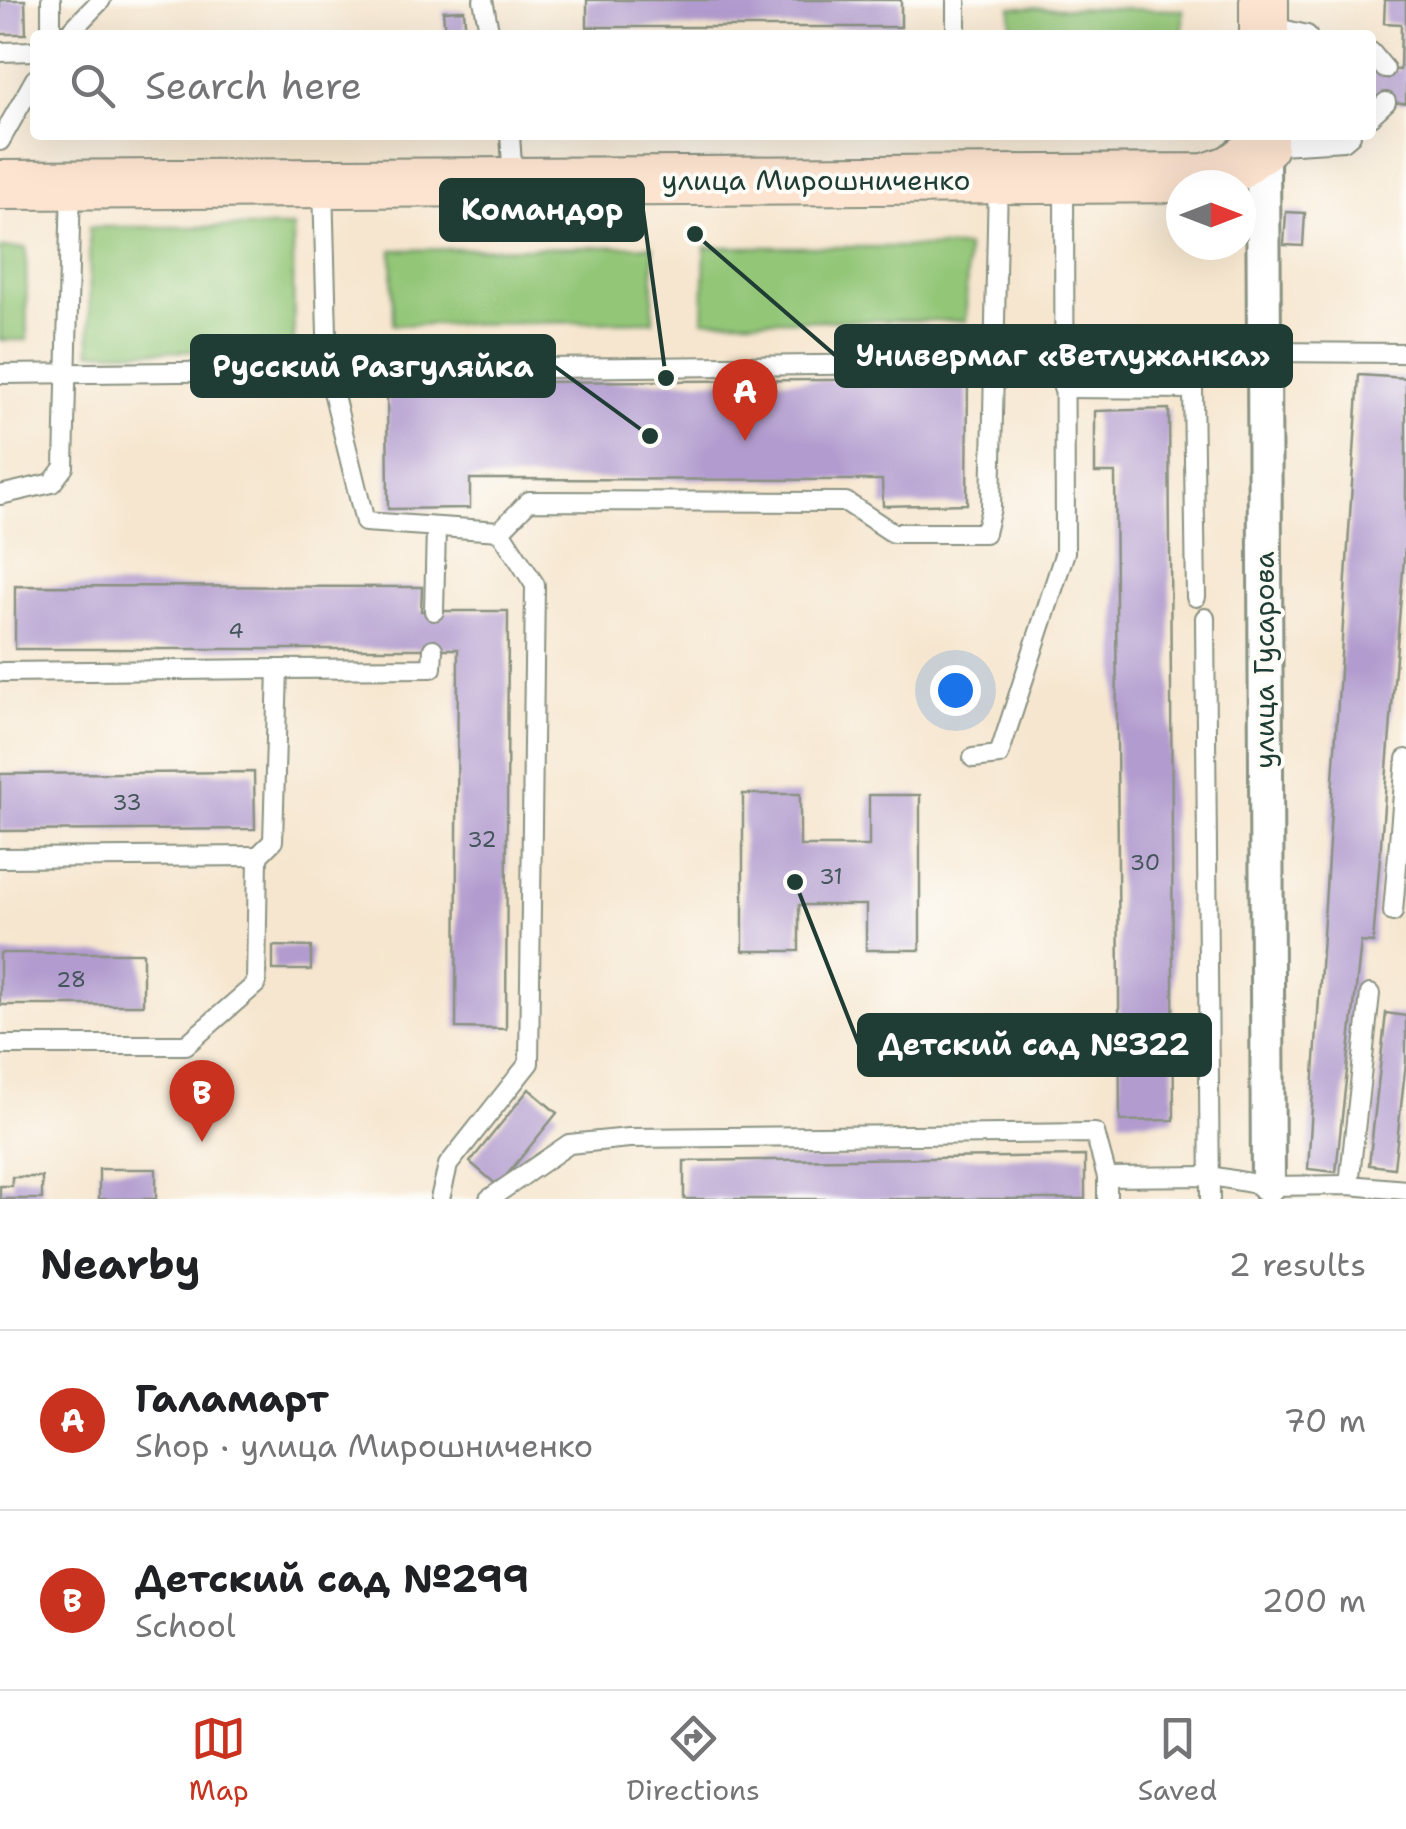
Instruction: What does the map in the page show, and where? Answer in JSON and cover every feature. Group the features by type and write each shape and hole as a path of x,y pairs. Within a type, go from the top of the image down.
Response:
{"street":[{"name":"улица Мирошниченко","path":"0,185 323,182 512,158 998,179 1206,178 1232,170 1263,140"},
{"name":"улица Гусарова","path":"1263,140 1268,1192"}],"lane":[{"path":"51,0 51,30"},
{"path":"72,30 101,0"},
{"path":"483,0 489,30"},
{"path":"956,0 956,30"},
{"path":"0,52 30,51"},
{"path":"1376,58 1385,69"},
{"path":"0,141 30,88"},
{"path":"1376,111 1386,102"},
{"path":"1263,140 1345,140"},
{"path":"323,182 328,371 365,522 500,531 530,501 846,502 893,533 985,533 992,508 998,179"},
{"path":"974,758 999,754 1065,552 1064,180"},
{"path":"0,494 52,483 64,467 72,184"},
{"path":"1262,352 1406,353"},
{"path":"0,374 994,363"},
{"path":"1063,388 1193,390 1196,598"},
{"path":"434,611 436,528"},
{"path":"440,1199 448,1165 528,1063 535,585 500,531"},
{"path":"1205,618 1210,1199"},
{"path":"4,672 432,668 433,650"},
{"path":"0,858 258,856 273,842 278,668"},
{"path":"1392,912 1406,759"},
{"path":"0,1045 186,1044 256,984 258,856"},
{"path":"1349,1185 1370,994"},
{"path":"489,1199 569,1144 629,1138 1096,1133 1107,1177 1107,1199"},
{"path":"1107,1177 1211,1176 1268,1192 1349,1185 1406,1190"}],"green space":[{"path":"1011,7 1183,10 1183,30 1011,30"},
{"path":"89,227 293,227 294,351 90,352"},
{"path":"653,246 653,321 393,325 392,250"},
{"path":"705,247 967,247 966,321 703,320"},
{"path":"0,248 26,248 27,340 0,340"}],"building":[{"path":"0,0 25,0 26,34 0,34"},
{"path":"587,0 901,0 901,27 587,27"},
{"path":"1385,0 1406,0 1406,103 1376,102 1376,69 1400,70 1401,24 1384,23"},
{"path":"464,10 466,30 445,30 443,11"},
{"path":"1286,212 1305,213 1303,246 1284,245"},
{"path":"1359,375 1406,378 1406,533 1373,943 1361,942 1336,1172 1308,1169"},
{"path":"968,379 967,504 883,506 882,480 470,479 470,508 388,509 387,383"},
{"path":"1169,409 1174,1120 1120,1121 1115,473 1095,473 1095,411"},
{"path":"15,586 422,587 421,611 508,611 506,1029 456,1028 458,649 15,649"},
{"path":"254,772 255,829 0,831 0,774"},
{"path":"743,794 800,794 800,846 869,846 869,795 920,795 920,950 866,950 866,905 799,905 799,951 743,951"},
{"path":"273,946 311,947 311,970 273,970"},
{"path":"0,953 143,953 143,1005 0,1005"},
{"path":"1386,1013 1406,1016 1406,1062 1394,1168 1369,1165"},
{"path":"529,1089 557,1113 498,1186 470,1162"},
{"path":"1085,1156 1085,1199 684,1199 684,1161"},
{"path":"99,1169 156,1169 156,1199 99,1199"},
{"path":"12,1177 42,1177 42,1199 0,1199 0,1186 12,1186"}],"place":[{"name":"Универмаг «Ветлужанка»","path":"695,234"},
{"name":"Командор","path":"666,378"},
{"name":"Русский Разгуляйка","path":"650,436"},
{"name":"Галамарт","path":"745,441"},
{"name":"Детский сад №322","path":"795,882"},
{"name":"Детский сад №299","path":"202,1142"}]}
